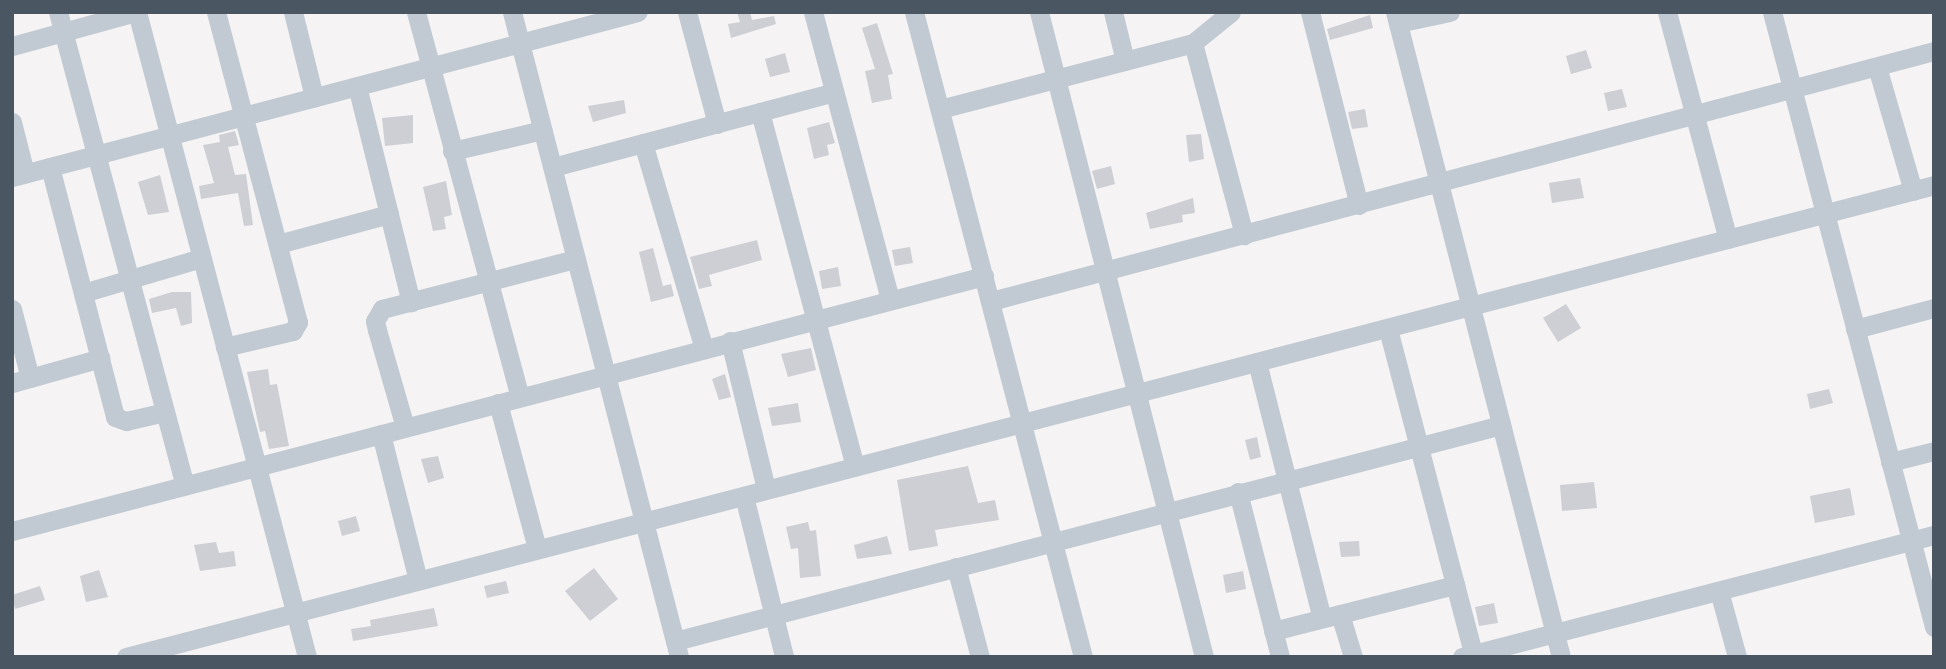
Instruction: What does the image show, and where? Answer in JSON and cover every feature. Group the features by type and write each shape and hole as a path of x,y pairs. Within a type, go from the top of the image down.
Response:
{"street":[{"path":"58,12 185,485"},
{"path":"12,46 136,12 307,657"},
{"path":"216,12 278,244 296,328 225,347"},
{"path":"293,12 314,97"},
{"path":"416,12 520,397"},
{"path":"512,12 677,649 774,615 1501,425"},
{"path":"12,122 19,175 638,12"},
{"path":"687,12 717,124"},
{"path":"813,12 890,300"},
{"path":"914,12 1083,657"},
{"path":"1039,12 1204,657"},
{"path":"1113,12 1125,61"},
{"path":"940,109 1194,43 1231,12"},
{"path":"1310,12 1359,205"},
{"path":"1450,12 1396,18 1560,657"},
{"path":"1667,12 1728,239"},
{"path":"1772,12 1934,627"},
{"path":"1194,43 1244,234"},
{"path":"991,301 1934,51"},
{"path":"1877,67 1913,191"},
{"path":"357,86 411,302"},
{"path":"552,167 834,92"},
{"path":"760,112 855,467"},
{"path":"452,151 543,130"},
{"path":"643,143 704,349"},
{"path":"50,167 118,419 165,412"},
{"path":"126,657 157,653 418,580 1934,185"},
{"path":"278,244 389,214"},
{"path":"83,293 201,258"},
{"path":"405,427 375,321 382,309 576,259"},
{"path":"12,531 984,276"},
{"path":"1855,329 1934,308"},
{"path":"12,309 21,381 101,359"},
{"path":"1388,329 1455,585 1470,656 1934,536"},
{"path":"730,341 766,489"},
{"path":"1257,362 1287,479 1331,616 1353,657"},
{"path":"498,403 537,550"},
{"path":"381,434 418,580"},
{"path":"1890,462 1934,451"},
{"path":"1238,492 1280,657"},
{"path":"744,496 784,657"},
{"path":"957,567 980,657"},
{"path":"1273,631 1455,585"},
{"path":"1719,591 1737,657"}],"building":[{"path":"737,12 750,12 752,20 774,16 776,24 731,38 728,24 740,22"},
{"path":"1370,15 1373,28 1330,40 1327,29"},
{"path":"877,23 893,74 888,75 892,99 872,103 865,71 875,69 862,28"},
{"path":"1586,50 1592,68 1571,74 1566,56"},
{"path":"785,53 790,72 770,77 765,59"},
{"path":"1622,89 1627,107 1608,111 1604,93"},
{"path":"624,100 626,113 593,122 588,106"},
{"path":"1365,109 1368,127 1352,129 1348,112"},
{"path":"413,115 413,143 385,146 382,118"},
{"path":"829,122 835,143 827,145 829,155 814,159 807,128"},
{"path":"235,131 239,145 228,147 235,175 246,174 253,225 244,226 238,193 201,199 199,186 214,183 203,145 220,142 219,135"},
{"path":"1201,134 1204,159 1189,162 1186,135"},
{"path":"1111,166 1115,184 1097,189 1092,171"},
{"path":"160,175 169,212 148,215 138,182"},
{"path":"1580,178 1584,198 1552,203 1549,183"},
{"path":"446,181 452,215 444,217 446,229 433,231 423,187"},
{"path":"1193,198 1195,213 1182,215 1183,222 1150,229 1146,213"},
{"path":"757,240 762,260 709,275 712,286 699,289 690,257"},
{"path":"910,247 913,263 895,266 892,250"},
{"path":"653,248 663,286 671,284 674,296 651,302 639,252"},
{"path":"838,267 841,286 822,289 819,271"},
{"path":"172,292 191,292 192,323 181,326 176,308 152,313 149,299"},
{"path":"1566,304 1581,328 1558,342 1543,318"},
{"path":"811,348 816,370 788,377 781,354"},
{"path":"268,369 270,385 277,384 289,446 269,449 265,431 260,432 247,372"},
{"path":"725,374 731,397 719,400 712,379"},
{"path":"1829,389 1833,403 1810,409 1807,394"},
{"path":"798,403 801,422 772,426 768,408"},
{"path":"1257,437 1261,457 1250,460 1245,440"},
{"path":"438,456 444,478 428,483 421,459"},
{"path":"968,466 978,503 995,500 999,520 935,530 938,546 909,551 897,480"},
{"path":"1594,482 1597,508 1562,511 1560,485"},
{"path":"1850,488 1855,515 1815,523 1810,496"},
{"path":"356,516 360,531 342,536 338,521"},
{"path":"808,522 810,531 816,530 821,576 800,578 798,548 791,549 786,527"},
{"path":"887,536 892,554 857,559 854,545"},
{"path":"1359,541 1360,556 1341,557 1339,542"},
{"path":"216,542 219,553 234,551 236,566 200,571 194,545"},
{"path":"594,568 618,599 590,621 565,591"},
{"path":"99,570 108,597 86,602 80,576"},
{"path":"1243,571 1246,589 1226,593 1223,575"},
{"path":"506,581 509,593 487,598 484,586"},
{"path":"40,586 45,600 15,609 12,595"},
{"path":"1494,603 1498,623 1479,626 1475,607"},
{"path":"434,608 438,626 353,641 351,629 371,626 370,620"}]}
